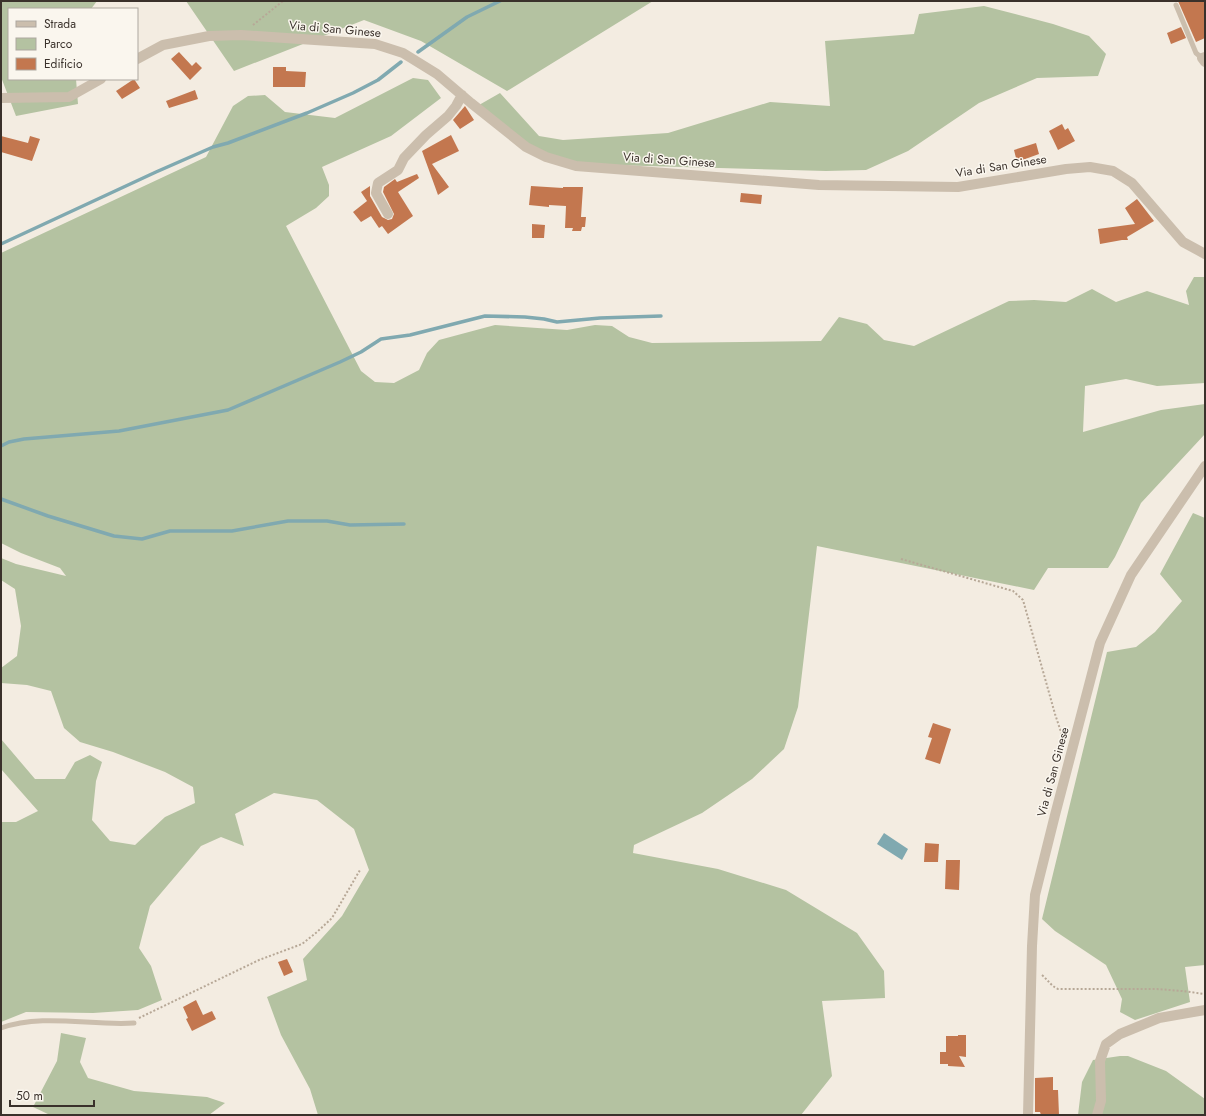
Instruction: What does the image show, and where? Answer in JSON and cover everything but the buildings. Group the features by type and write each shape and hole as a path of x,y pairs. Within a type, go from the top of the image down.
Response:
{"street":[{"name":"Via di San Ginese","path":"138,58 163,44 209,36 242,35 366,43 389,48 418,61 437,74 526,147 546,156 576,166 820,185 958,187 1066,169 1090,167 1113,171 1132,183 1183,242 1205,254"},
{"path":"1,98 69,97 99,80"},
{"path":"388,214 376,193 378,183 398,170 404,158 426,135 448,116 462,96"},
{"name":"Via di San Ginese","path":"1028,1115 1032,946 1036,895 1055,815 1100,643 1131,575 1205,466"},
{"path":"1098,1115 1101,1101 1100,1061 1106,1044 1120,1034 1159,1018 1205,1010"}],"lane":[{"path":"1176,5 1196,53 1204,59"},
{"path":"1,1028 21,1022 53,1021 116,1024 134,1023"}],"path":[{"path":"242,35 283,1"},
{"path":"901,559 1014,591 1023,600 1062,739 1072,753"},
{"path":"134,1023 138,1018 259,960 302,944 332,918 360,870"},
{"path":"1031,980 1042,975 1052,986 1058,989 1157,989 1205,994"}],"green space":[{"path":"1,1 97,1 92,8 8,8 8,80 76,80 78,104 16,116 1,77"},
{"path":"186,1 653,1 507,91 421,41 364,20 234,71"},
{"path":"984,6 1053,24 1089,36 1106,54 1098,76 1037,78 979,103 908,151 866,170 826,171 575,164 539,151 521,140 479,105 500,93 539,136 563,140 668,133 770,102 830,106 825,41 914,34 919,14"},
{"path":"413,78 428,80 441,98 391,136 322,167 329,185 329,196 316,208 286,226 361,371 375,382 394,383 419,370 427,353 439,340 495,325 567,330 595,325 612,326 629,337 652,343 821,341 839,317 867,324 884,340 914,346 1009,301 1034,300 1066,302 1092,289 1116,302 1147,291 1189,305 1186,291 1194,277 1205,277 1205,383 1157,386 1126,379 1085,386 1083,432 1161,410 1205,404 1205,434 1141,503 1115,557 1108,568 1048,568 1034,590 817,546 798,707 784,749 752,779 702,813 634,845 633,853 718,869 786,890 857,933 884,971 885,998 822,1001 832,1076 801,1115 318,1115 310,1089 281,1035 267,997 307,980 303,959 342,916 369,870 354,829 317,800 274,793 235,814 244,846 221,837 201,846 150,906 139,948 151,966 162,1000 138,1010 93,1013 26,1012 1,1022 1,822 16,822 38,811 1,769 1,739 35,779 65,779 75,762 90,755 102,762 96,781 92,820 110,841 135,845 165,817 195,803 193,787 165,772 113,752 80,742 64,728 51,691 27,685 1,683 1,668 17,656 21,626 15,589 1,580 1,558 16,564 66,576 60,568 21,553 1,543 1,253 206,157 233,106 248,96 265,95 285,112 335,118"},
{"path":"1193,513 1205,518 1205,965 1185,967 1190,1002 1135,1020 1120,1012 1122,999 1106,965 1055,931 1042,919 1107,652 1136,647 1155,632 1182,601 1160,574"},
{"path":"61,1033 86,1038 80,1062 88,1078 134,1091 207,1097 225,1103 209,1115 50,1115 33,1107 57,1061"},
{"path":"1128,1056 1166,1071 1205,1099 1205,1115 1078,1115 1082,1082 1093,1060"}],"water":[{"path":"884,833 908,849 902,860 877,844"}],"waterway":[{"path":"418,52 467,17 500,1"},
{"path":"1,244 213,147 228,143 307,113 353,93 378,80 401,62"},
{"path":"1,446 9,442 24,439 119,431 228,410 340,362 361,352 381,339 410,335 485,316 525,317 557,322 600,318 661,316"},
{"path":"1,499 48,516 114,536 142,539 170,531 232,531 288,521 327,521 350,525 404,524"}]}
